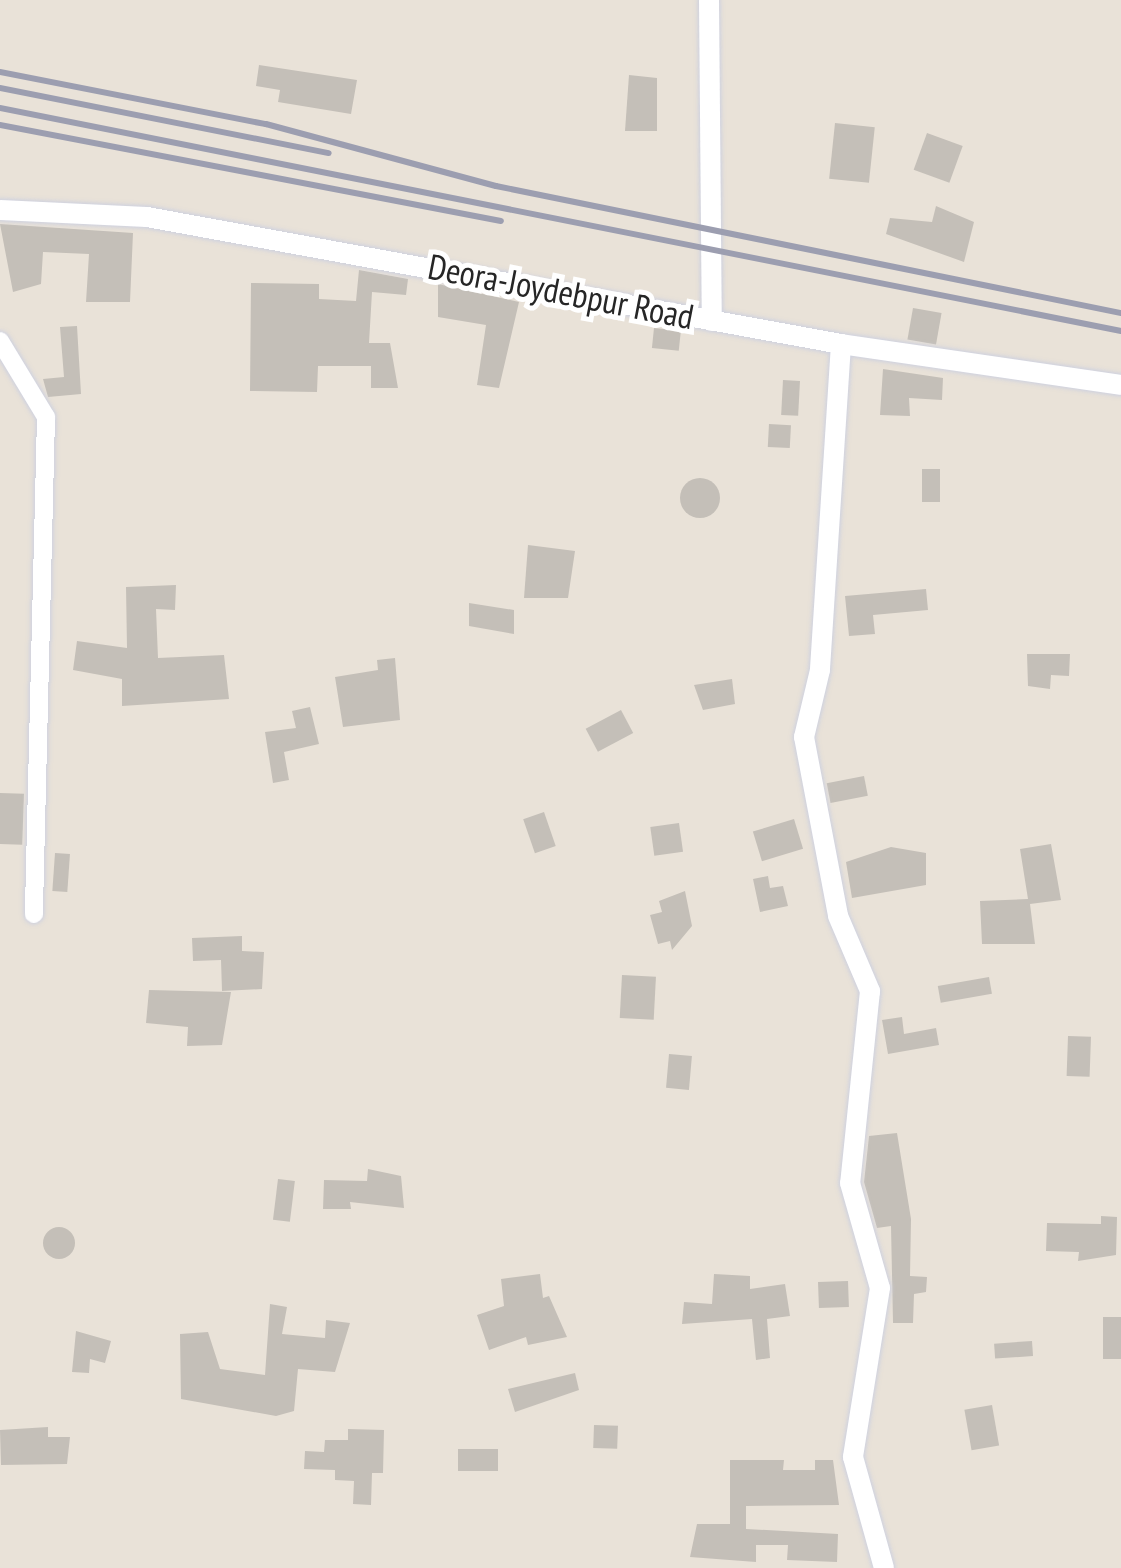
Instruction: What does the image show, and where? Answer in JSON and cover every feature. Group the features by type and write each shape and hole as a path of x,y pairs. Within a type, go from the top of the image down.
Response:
{"street":[{"path":"709,0 712,321"},
{"name":"Deora-Joydebpur Road","path":"0,210 147,217 841,344 1121,385"},
{"path":"0,341 46,417 34,914"},
{"path":"841,344 820,670 804,736 838,916 870,990 850,1183 880,1288 854,1458 884,1568"}],"building":[{"path":"259,65 357,80 351,114 278,102 280,90 256,86"},
{"path":"629,75 657,78 657,131 625,131"},
{"path":"835,123 875,127 869,183 829,179"},
{"path":"927,133 963,146 949,183 914,170"},
{"path":"936,206 974,222 964,262 886,234 890,218 932,222"},
{"path":"0,224 133,233 130,302 86,302 89,254 43,252 41,284 13,292"},
{"path":"359,270 408,279 406,295 372,292 369,343 390,343 398,388 371,388 371,366 318,366 317,392 250,391 251,283 319,284 319,299 356,301"},
{"path":"438,284 519,302 499,388 477,385 486,325 438,317"},
{"path":"913,308 942,313 936,345 907,340"},
{"path":"77,326 81,394 48,397 43,379 64,377 60,327"},
{"path":"654,328 681,331 679,351 652,348"},
{"path":"883,369 943,378 942,400 909,398 910,416 880,415"},
{"path":"783,380 800,381 798,416 781,415"},
{"path":"769,424 791,425 790,448 768,447"},
{"path":"922,469 940,469 940,502 922,502"},
{"path":"700,478 714,484 720,498 714,512 700,518 686,512 680,498 686,484"},
{"path":"528,545 575,551 568,598 524,598"},
{"path":"176,585 175,610 156,609 158,658 224,655 229,699 122,706 122,679 73,670 77,641 127,648 126,587"},
{"path":"926,589 928,610 873,615 875,634 849,636 845,596"},
{"path":"469,603 514,610 514,634 469,626"},
{"path":"1027,654 1070,654 1069,676 1051,675 1050,689 1028,686"},
{"path":"395,658 400,720 343,727 335,677 378,670 377,660"},
{"path":"732,679 735,704 703,710 694,685"},
{"path":"310,707 319,744 284,752 289,780 273,783 265,732 296,728 292,711"},
{"path":"621,710 633,733 598,752 586,729"},
{"path":"864,776 868,796 831,803 827,783"},
{"path":"0,793 24,794 22,845 0,844"},
{"path":"544,812 556,846 535,853 523,819"},
{"path":"794,819 803,849 762,861 753,832"},
{"path":"679,823 683,852 654,856 650,827"},
{"path":"1051,844 1061,900 1030,904 1035,944 982,944 980,901 1028,899 1020,849"},
{"path":"891,847 926,853 926,885 852,898 846,862"},
{"path":"55,853 70,854 67,892 52,891"},
{"path":"768,876 770,888 783,886 788,906 760,912 753,879"},
{"path":"685,891 692,926 672,950 670,941 658,944 650,915 662,912 659,901"},
{"path":"242,936 242,951 264,952 262,989 222,991 221,960 193,961 192,938"},
{"path":"622,975 656,977 654,1020 620,1018"},
{"path":"989,977 992,994 941,1003 938,986"},
{"path":"149,990 231,992 222,1045 187,1046 188,1027 146,1023"},
{"path":"902,1017 904,1034 936,1028 939,1045 888,1054 882,1020"},
{"path":"1068,1036 1091,1037 1090,1077 1067,1076"},
{"path":"669,1054 692,1056 689,1090 666,1088"},
{"path":"897,1133 911,1219 910,1276 927,1277 926,1292 914,1294 913,1323 893,1323 891,1226 877,1228 864,1182 869,1136"},
{"path":"368,1169 401,1176 404,1208 350,1202 351,1209 323,1209 324,1180 367,1181"},
{"path":"278,1179 295,1181 290,1222 273,1220"},
{"path":"1101,1216 1117,1217 1116,1255 1078,1261 1079,1252 1046,1251 1047,1223 1101,1224"},
{"path":"59,1227 70,1232 75,1243 70,1254 59,1259 48,1254 43,1243 48,1232"},
{"path":"540,1274 543,1298 549,1296 567,1337 528,1345 526,1337 489,1350 477,1315 504,1306 501,1279"},
{"path":"714,1274 750,1276 750,1289 785,1284 790,1316 767,1319 770,1358 756,1360 752,1319 682,1324 684,1302 712,1304"},
{"path":"848,1281 849,1307 819,1308 818,1282"},
{"path":"270,1304 287,1307 282,1334 325,1338 326,1320 350,1323 335,1372 298,1369 294,1411 276,1416 181,1399 180,1334 208,1332 220,1369 265,1375"},
{"path":"1103,1317 1121,1317 1121,1359 1103,1359"},
{"path":"76,1331 111,1341 105,1363 90,1359 89,1373 72,1372"},
{"path":"1032,1341 1033,1356 995,1359 994,1344"},
{"path":"575,1373 579,1390 515,1412 508,1389"},
{"path":"992,1405 999,1445 972,1450 964,1410"},
{"path":"594,1425 618,1426 617,1449 593,1448"},
{"path":"48,1427 48,1437 70,1437 67,1464 1,1465 0,1430"},
{"path":"348,1429 384,1430 383,1473 372,1473 371,1505 353,1504 354,1481 335,1480 335,1470 304,1469 305,1451 324,1452 325,1440 348,1440"},
{"path":"458,1449 498,1449 498,1471 458,1471"},
{"path":"730,1460 784,1460 783,1470 815,1470 815,1460 833,1460 839,1505 746,1506 746,1529 838,1534 837,1562 787,1560 788,1545 756,1545 756,1562 690,1557 697,1524 730,1524"}],"railway":[{"path":"0,72 266,124 496,186 1121,313"},
{"path":"0,88 329,153"},
{"path":"0,108 1121,331"},
{"path":"0,125 501,221"}]}
